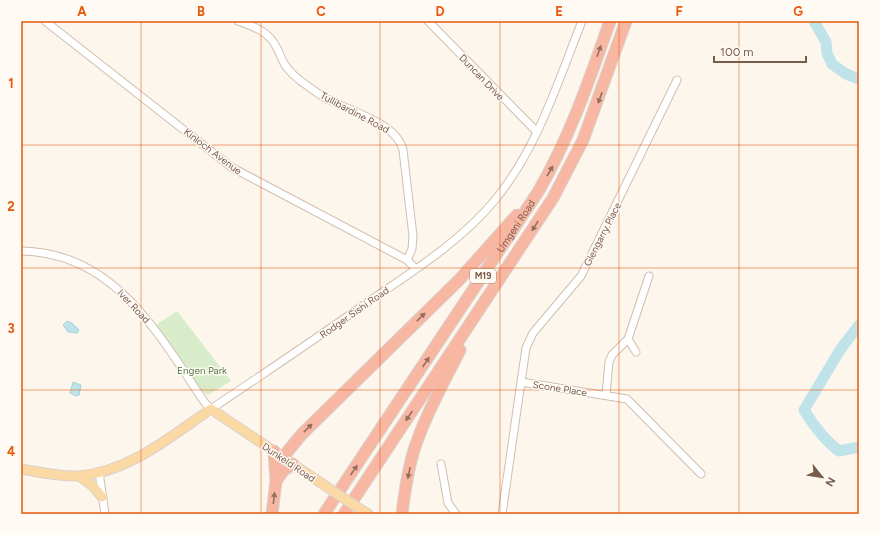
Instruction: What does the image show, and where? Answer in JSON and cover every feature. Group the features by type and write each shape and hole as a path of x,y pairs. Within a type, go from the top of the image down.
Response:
{"highway":[{"name":"Umgeni Road","path":"324,514 538,192 553,166 578,113 610,21"},
{"name":"Umgeni Road","path":"344,514 511,263 552,198 583,140 626,21"},
{"path":"272,514 278,454 302,434 459,280 538,192"},
{"path":"402,510 412,458 418,437 438,392 467,337 511,263"},
{"path":"276,482 284,470 293,464"}],"main road":[{"name":"Dunkeld Road","path":"211,409 364,512"},
{"name":"Rodger Sishi Road","path":"21,469 79,476 120,466 149,450 211,409"},
{"path":"79,476 93,486 102,497"}],"street":[{"name":"Kinloch Avenue","path":"46,21 231,167 407,260 416,269"},
{"name":"Tullibardine Road","path":"238,21 259,29 271,38 285,64 303,83 335,103 386,127 400,141 403,150 413,236 412,249 407,260"},
{"path":"251,21 259,29"},
{"name":"Rodger Sishi Road","path":"211,409 416,269 461,235 496,199 511,177 536,132 582,21"},
{"name":"Duncan Drive","path":"431,22 536,132"},
{"name":"Glengarry Place","path":"521,382 529,341 541,322 569,292 581,276 677,80"},
{"name":"Iver Road","path":"21,251 45,253 70,260 111,282 123,292 158,333 211,409"},
{"path":"606,395 611,358 628,339 649,276"},
{"path":"628,339 636,352"},
{"name":"Scone Place","path":"502,514 521,382 606,395 630,401 700,474"},
{"path":"441,464 448,503 456,514"},
{"path":"99,472 105,514"}],"green space":[{"name":"Engen Park","path":"177,311 231,381 208,395 192,384 153,327"}],"water":[{"path":"67,321 72,323 79,330 77,333 68,332 63,325"},
{"path":"73,382 81,385 79,395 76,396 70,393"}],"waterway":[{"path":"814,21 826,42 827,53 832,64 846,74 859,79"},
{"path":"859,325 840,350 804,410 820,432 839,451 859,447"}]}
